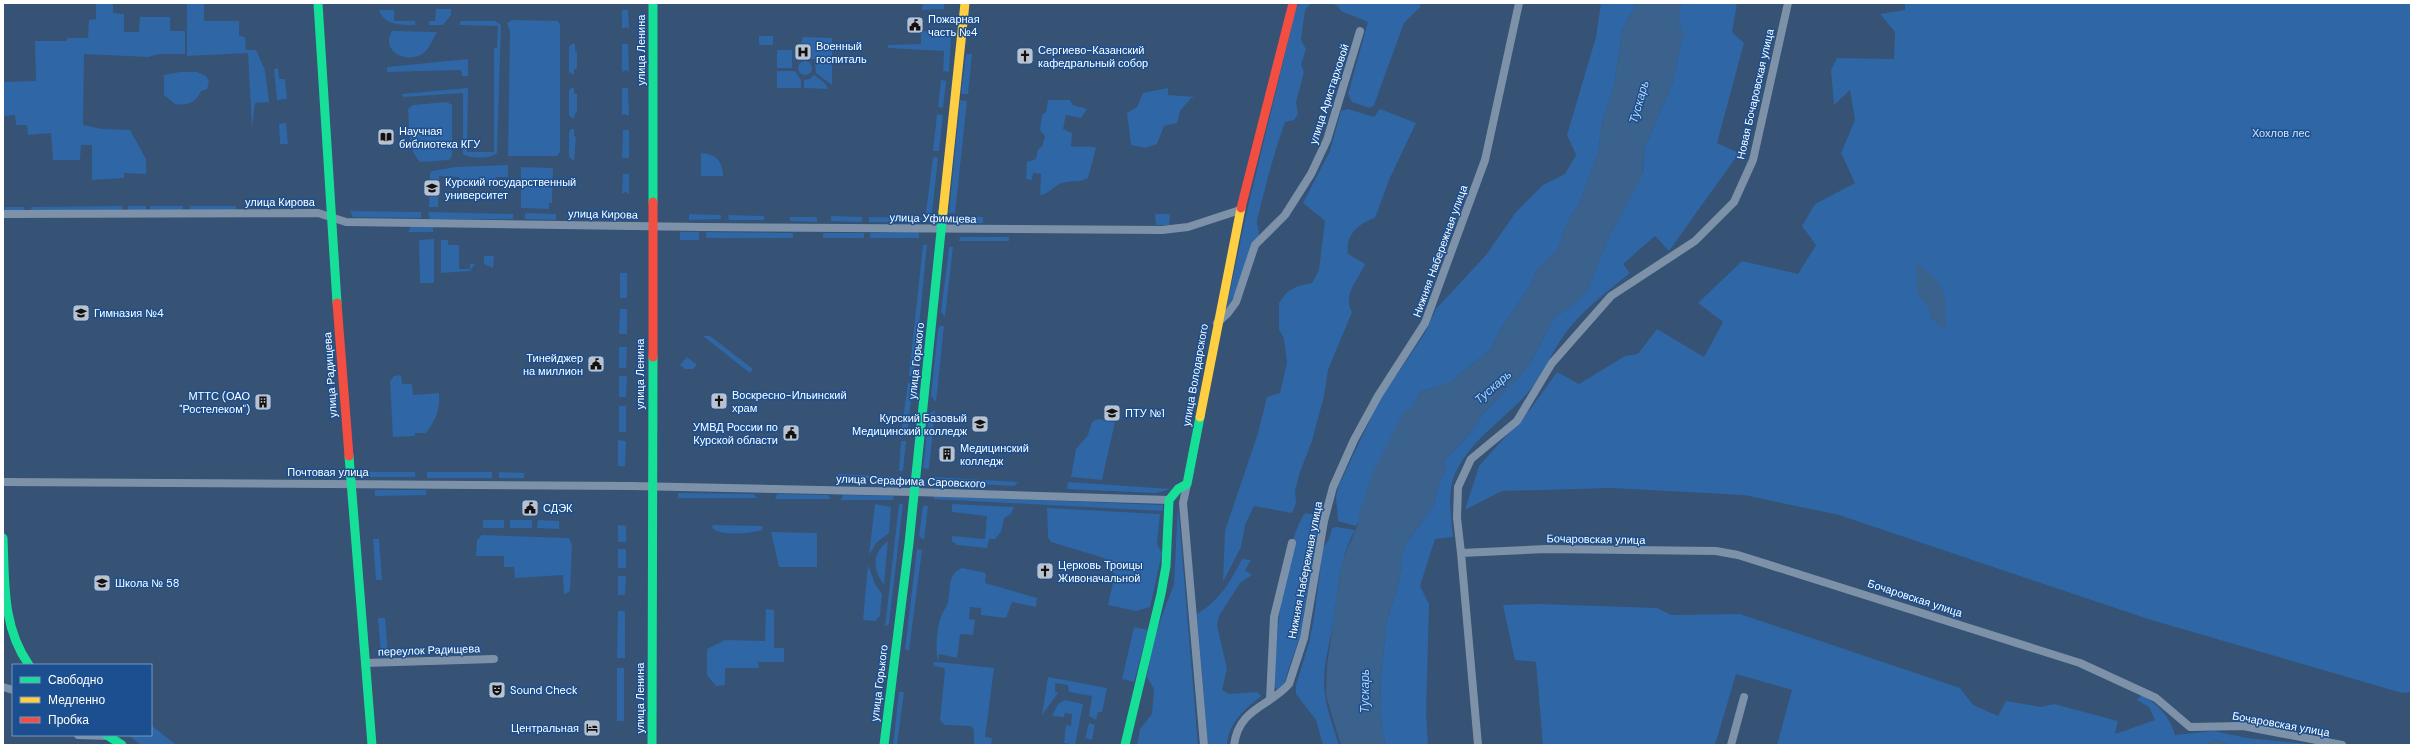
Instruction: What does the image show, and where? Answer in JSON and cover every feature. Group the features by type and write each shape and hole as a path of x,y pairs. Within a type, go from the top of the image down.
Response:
{"main road":[{"name":"улица Радищева","path":"318,3 330,218 372,745"},
{"name":"улица Ленина","path":"652,745 653,3"},
{"name":"улица Горького","path":"884,745 914,492 965,3"},
{"name":"улица Володарского","path":"1187,484 1240,210 1293,3"},
{"path":"1125,745 1137,687 1161,594 1166,566 1169,500 1178,489 1187,484"},
{"path":"3,538 10,629 23,658 28,664"},
{"path":"108,736 122,745"}],"street":[{"name":"Нижняя Набережная улица","path":"1234,745 1245,718 1253,710 1284,690 1289,684 1302,644 1315,579 1324,521 1333,486 1354,440 1375,402 1425,323 1485,160 1519,3"},
{"name":"Новая Бочаровская улица","path":"1461,553 1457,518 1458,487 1471,459 1517,421 1552,363 1610,296 1654,269 1695,241 1734,202 1753,160 1788,3"},
{"name":"улица Аристарховой","path":"1217,323 1228,314 1236,302 1255,245 1285,215 1312,174 1327,140 1360,31"},
{"name":"улица Уфимцева","path":"652,226 1162,230 1213,220 1240,210"},
{"name":"улица Кирова","path":"3,214 318,213 346,222 652,226"},
{"name":"Почтовая улица","path":"3,482 653,487"},
{"path":"1187,484 1183,503 1204,745"},
{"name":"улица Серафима Саровского","path":"653,487 914,492 1169,500"},
{"path":"1270,699 1274,617 1292,544"},
{"name":"Бочаровская улица","path":"1461,553 1546,549 1716,551 1738,555 2080,663 2156,698 2190,727 2243,726 2342,745"},
{"path":"1461,553 1478,745"},
{"name":"переулок Радищева","path":"365,663 494,658"},
{"path":"1731,745 1744,697"}],"green space":[{"path":"96,3 113,3 113,13 124,14 124,32 139,32 140,17 170,17 170,31 185,31 185,54 160,54 148,57 84,54 83,125 102,129 130,130 146,159 146,174 124,173 124,178 92,180 92,145 81,145 80,160 53,160 51,133 28,135 27,125 16,125 15,115 3,116 3,82 36,81 35,41 66,41 68,38 88,38 89,20 96,19"},
{"path":"187,3 204,3 204,21 239,21 239,36 245,37 246,50 256,50 265,70 269,102 255,103 252,129 248,53 187,56"},
{"path":"923,3 944,3 944,9 922,10"},
{"path":"1300,3 1311,3 1305,10 1301,40 1306,49 1301,65 1304,72 1296,102 1298,114 1294,120 1285,122 1270,169 1257,219 1259,234 1258,243 1245,274 1226,310 1246,215 1296,8"},
{"path":"1329,3 1418,3 1421,6 1404,23 1374,105 1370,108 1352,102 1348,94 1368,22 1341,11 1338,6"},
{"path":"1601,3 1637,3 1623,28 1613,90 1602,123 1598,154 1579,204 1567,223 1558,249 1536,271 1530,286 1499,332 1490,350 1449,383 1420,392 1359,514 1359,522 1356,526 1338,521 1336,496 1339,485 1379,401 1425,333 1436,309 1486,255 1516,212 1543,185 1565,174 1576,155 1567,135 1596,37"},
{"path":"1681,3 1737,3 1732,32 1744,43 1717,143 1739,153 1669,251 1655,236 1623,264 1630,273 1581,315 1562,338 1534,385 1525,396 1474,445 1465,456 1454,476 1452,484 1450,501 1453,537 1435,539 1420,586 1429,604 1426,714 1428,745 1385,745 1380,711 1381,672 1387,620 1399,582 1403,548 1434,504 1439,484 1445,470 1444,460 1468,436 1485,411 1528,367 1554,318 1574,304 1587,291 1607,241 1643,170 1644,149 1672,84 1683,34 1678,18"},
{"name":"Хохлов лес","path":"1905,3 2411,3 2411,692 2402,693 2148,619 1839,515 1744,495 1611,488 1502,491 1465,510 1479,466 1532,407 1557,372 1579,384 1625,356 1638,354 1657,329 1704,357 1723,322 1698,303 1742,261 1798,274 1816,245 1802,226 1815,204 1855,183 1841,153 1855,120 1850,90 1834,105 1831,70 1837,58 1894,59 1895,32 1880,14 1905,10"},
{"path":"436,9 451,9 451,15 443,25 429,25 429,21 435,21"},
{"path":"379,10 394,10 394,21 415,21 415,25 394,24 389,22 381,15"},
{"path":"622,10 628,10 629,29 626,27 622,29"},
{"path":"512,20 558,21 560,25 560,152 557,156 508,156 510,31 507,23"},
{"path":"461,21 495,21 501,25 497,153 485,157 470,157 463,154 463,93 403,97 402,94 468,88 467,152 494,152 494,48 497,48 498,26 459,25"},
{"path":"392,31 437,32 426,51 413,57 405,57 398,55 390,46 389,39"},
{"path":"921,31 945,32 951,35 949,72 943,71 944,51 888,48 888,45 921,44"},
{"path":"759,36 773,36 773,45 759,45"},
{"path":"803,37 832,38 832,59 798,59 797,55"},
{"path":"572,44 575,44 575,51 577,51 577,69 574,69 574,75 569,72 569,47"},
{"path":"622,44 628,44 629,72 626,70 622,72"},
{"path":"777,50 792,50 792,68 777,68"},
{"path":"966,54 972,54 968,94 961,94"},
{"path":"468,59 468,76 462,76 461,70 387,72 387,67"},
{"path":"802,61 808,61 812,65 812,71 808,75 802,75 798,71 798,65"},
{"path":"815,64 832,64 832,85 816,73"},
{"path":"278,68 279,79 285,79 287,99 277,100 274,69"},
{"path":"777,71 795,71 801,80 801,88 777,88"},
{"path":"180,72 197,72 206,76 209,82 207,89 201,91 197,98 191,103 175,104 164,95 164,75"},
{"path":"814,75 825,83 828,89 804,88 804,80 810,79"},
{"path":"941,80 946,81 943,108 938,107"},
{"path":"571,88 574,88 574,94 577,94 577,112 575,113 574,119 569,116 569,91"},
{"path":"622,88 628,88 629,116 624,114 622,116"},
{"path":"1168,88 1168,95 1196,97 1191,98 1180,111 1177,123 1164,126 1157,144 1145,148 1131,145 1127,113 1137,107 1143,93"},
{"path":"960,100 967,101 955,213 949,213"},
{"path":"1048,100 1070,100 1073,105 1087,109 1081,118 1066,115 1063,129 1072,133 1071,146 1096,148 1088,178 1062,183 1040,195 1041,174 1033,173 1032,180 1026,179 1027,162 1036,159 1038,149 1042,147 1045,136 1040,130 1042,115 1046,112"},
{"path":"447,102 452,105 452,156 449,160 420,162 411,144 408,109 413,105"},
{"path":"1348,109 1374,117 1380,109 1416,123 1389,180 1375,218 1364,223 1354,231 1349,241 1348,254 1365,264 1350,293 1349,305 1352,312 1328,370 1324,396 1312,441 1300,472 1295,491 1296,503 1292,513 1254,506 1245,525 1241,547 1223,582 1225,531 1258,433 1267,397 1280,393 1287,363 1284,339 1279,329 1279,303 1287,292 1298,286 1312,283 1319,270 1325,221 1303,203 1330,151 1341,111"},
{"path":"937,114 943,115 939,151 933,151"},
{"path":"286,123 288,144 280,144 279,124"},
{"path":"571,129 574,129 574,136 576,137 574,161 569,157 569,132"},
{"path":"623,130 629,130 629,158 622,158"},
{"path":"701,153 711,155 718,159 722,166 723,176 701,176"},
{"path":"933,157 938,158 932,213 926,213"},
{"path":"508,165 508,177 496,177 496,183 459,182 459,177 439,176 438,207 429,207 430,173 432,171 456,167"},
{"path":"521,167 553,168 552,203 549,203 549,209 521,208"},
{"path":"623,174 629,174 629,194 626,192 622,194"},
{"path":"122,206 122,212 32,213 31,207"},
{"path":"128,206 146,206 146,212 128,212"},
{"path":"150,206 183,206 183,212 150,212"},
{"path":"190,206 236,206 236,213 190,212"},
{"path":"5,207 24,207 24,213 5,210"},
{"path":"350,211 421,212 421,218 353,217"},
{"path":"428,212 513,214 513,219 430,219"},
{"path":"525,213 556,214 556,220 525,219"},
{"path":"689,214 721,215 721,219 689,220"},
{"path":"1155,214 1170,214 1169,225 1156,225"},
{"path":"728,215 764,216 764,220 729,220"},
{"path":"831,216 862,217 862,222 831,221"},
{"path":"959,216 983,217 983,223 958,223"},
{"path":"790,217 817,217 817,222 790,221"},
{"path":"869,217 922,218 921,223 869,222"},
{"path":"411,227 433,227 433,232 408,232"},
{"path":"680,232 699,232 699,240 680,240"},
{"path":"706,232 793,233 793,238 706,238"},
{"path":"919,232 919,238 870,238 870,233"},
{"path":"823,233 864,233 864,238 823,238"},
{"path":"960,237 1009,237 1009,241 959,241"},
{"path":"434,239 434,283 420,283 419,240"},
{"path":"441,240 448,240 448,245 459,245 459,269 470,269 470,264 475,264 470,271 441,273"},
{"path":"923,245 927,245 914,377 909,376"},
{"path":"949,247 953,247 945,317 941,312"},
{"path":"484,256 494,256 493,268 484,264"},
{"path":"620,273 627,273 627,298 620,298"},
{"path":"620,309 627,309 627,334 619,334"},
{"path":"940,326 944,326 936,402 931,396 938,329"},
{"path":"703,336 710,336 753,369 750,373"},
{"path":"619,347 627,347 626,368 619,368"},
{"path":"687,357 697,365 693,369 685,369 680,365"},
{"path":"401,375 402,384 412,384 413,395 439,393 437,414 426,433 415,433 415,436 393,437 390,381 394,376"},
{"path":"619,376 627,376 626,397 619,397"},
{"path":"908,383 913,383 907,434 901,434"},
{"path":"619,406 626,406 626,432 619,432"},
{"path":"935,410 929,469 923,468 929,414"},
{"path":"1098,419 1115,422 1102,480 1071,477 1076,449 1088,435 1092,422"},
{"path":"618,440 626,441 625,466 618,466"},
{"path":"901,441 906,441 903,471 899,471"},
{"path":"369,472 415,472 415,477 369,477"},
{"path":"427,472 492,472 492,478 427,478"},
{"path":"499,472 524,473 524,478 499,478"},
{"path":"838,474 894,477 894,479 838,477"},
{"path":"932,477 1018,482 1014,486 933,482"},
{"path":"1068,482 1171,489 1156,493 1067,489"},
{"path":"375,490 426,490 426,495 375,496"},
{"path":"678,493 754,494 757,498 678,498"},
{"path":"777,494 828,495 831,499 775,499"},
{"path":"843,495 894,496 893,500 841,500"},
{"path":"934,496 1163,505 1163,511 934,499"},
{"path":"875,504 891,507 889,533 876,543 869,555"},
{"path":"899,504 903,504 889,624 885,627"},
{"path":"952,504 1014,507 1011,514 1004,518 1001,532 995,539 989,539 987,548 957,545 952,541 952,536 985,539 987,516 952,512"},
{"path":"923,506 928,506 924,540 919,536"},
{"path":"1178,506 1198,745 1137,745 1140,729 1152,714 1154,689 1147,677 1153,640 1174,584"},
{"path":"1047,508 1160,514 1157,544 1162,553 1150,607 1136,611 1108,605 1115,574 1104,558 1051,542 1048,537"},
{"path":"1305,513 1316,515 1319,522 1300,636 1283,686 1277,689 1274,688 1278,623 1286,571 1297,528"},
{"path":"483,520 504,520 504,528 483,528"},
{"path":"510,520 532,520 532,528 510,528"},
{"path":"538,520 559,521 559,529 537,528"},
{"path":"618,525 626,526 626,542 618,542"},
{"path":"712,525 763,526 762,530 751,533 737,534 718,531 713,529"},
{"path":"1337,527 1355,530 1343,562 1324,676 1326,701 1339,745 1323,745 1316,720 1296,694 1296,685 1309,643 1314,618 1323,548 1329,539 1332,528"},
{"path":"771,532 817,533 817,567 779,567"},
{"path":"482,535 569,538 572,546 570,591 564,595 563,575 515,578 514,567 504,567 504,556 476,556 477,540"},
{"path":"373,539 379,539 382,580 376,580"},
{"path":"888,541 884,585 877,573 876,562 879,551"},
{"path":"618,549 626,549 626,568 618,568"},
{"path":"917,549 922,550 909,651 905,649"},
{"path":"1242,559 1251,560 1245,570 1252,575 1240,583 1219,616 1217,625 1227,669 1222,690 1229,694 1257,692 1261,696 1238,717 1228,737 1227,745 1208,745 1197,614 1212,603 1224,590"},
{"path":"868,565 875,584 882,594 880,616 875,621 863,620"},
{"path":"962,568 986,573 985,583 1037,598 1036,607 1012,602 1006,618 981,615 981,608 970,607 969,619 975,620 973,635 960,634 957,658 939,654 938,662 937,635 939,624 948,602 950,582 957,571"},
{"path":"618,576 626,576 625,595 618,595"},
{"path":"1538,604 1657,608 1671,615 1740,614 1960,688 1973,705 1998,716 2006,701 2041,707 2054,704 2118,721 2115,734 2155,720 2149,707 2137,700 2142,695 2163,712 2170,722 2175,735 2214,731 2247,738 2318,745 2232,745 2216,740 2204,745 1777,745 1792,690 1736,674 1715,745 1543,745 1536,662 1515,660 1503,605"},
{"path":"766,609 774,610 774,648 784,648 784,662 758,662 759,668 725,668 725,685 716,686 707,675 707,649 725,640 765,641"},
{"path":"618,611 625,611 625,658 617,658"},
{"path":"378,618 385,618 388,655 381,655"},
{"path":"1134,627 1148,630 1134,682 1122,679"},
{"path":"933,662 994,668 985,737 992,738 991,745 974,745 974,730 971,726 945,725 940,720 945,671 944,668 934,666"},
{"path":"617,668 624,668 624,721 617,721"},
{"path":"1048,677 1107,688 1102,712 1098,712 1096,720 1089,716 1092,696 1069,692 1068,685 1055,683 1055,691 1058,693 1042,715"},
{"path":"899,692 904,692 897,745 893,745"},
{"path":"1065,700 1083,704 1075,745 1064,743 1066,725 1071,726 1072,714 1065,713 1064,717 1052,716 1058,704"},
{"path":"1089,723 1095,725 1092,740 1085,738"},
{"path":"152,726 176,745 141,745 129,736 152,736"}],"water":[{"name":"Тускарь","path":"1637,3 1681,3 1678,18 1683,34 1672,84 1644,149 1642,176 1607,241 1587,292 1574,304 1554,318 1528,367 1485,411 1468,436 1444,460 1445,470 1439,484 1434,504 1403,548 1399,582 1387,620 1381,672 1380,711 1385,745 1341,745 1326,696 1327,666 1342,562 1359,522 1359,514 1372,474 1404,411 1412,407 1420,392 1449,383 1490,350 1499,332 1530,286 1536,271 1558,249 1567,223 1579,204 1598,154 1602,123 1613,90 1623,28"},
{"path":"1916,264 1920,265 1930,274 1944,292 1946,328 1942,328 1931,318 1927,305 1918,295"},
{"path":"2216,740 2232,745 2204,745"}],"traffic: fast":[{"path":"318,3 337,303"},
{"path":"653,3 653,202"},
{"path":"884,745 909,543 943,212"},
{"path":"652,745 653,357"},
{"path":"1125,745 1161,594 1166,566 1169,500 1178,489 1187,484 1200,417"},
{"path":"349,456 372,745"},
{"path":"3,538 5,588 9,620 20,650 28,664"},
{"path":"108,736 122,745"}],"traffic: slow":[{"path":"943,212 965,3"},
{"path":"1200,417 1241,208"}],"traffic: jam":[{"path":"1241,208 1293,3"},
{"path":"653,202 653,357"},
{"path":"337,303 349,456"}],"place":[{"name":"Пожарная часть №4","path":"915,25"},
{"name":"Военный госпиталь","path":"803,52"},
{"name":"Сергиево-Казанский кафедральный собор","path":"1025,56"},
{"name":"Научная библиотека КГУ","path":"386,137"},
{"name":"Курский государственный университет","path":"432,188"},
{"name":"Гимназия №4","path":"81,313"},
{"name":"Тинейджер на миллион","path":"596,364"},
{"name":"Воскресно-Ильинский храм","path":"719,401"},
{"name":"МТТС (ОАО \"Ростелеком\")","path":"263,402"},
{"name":"ПТУ №1","path":"1112,413"},
{"name":"Курский Базовый Медицинский колледж","path":"980,424"},
{"name":"УМВД России по Курской области","path":"791,433"},
{"name":"Медицинский колледж","path":"947,454"},
{"name":"СДЭК","path":"530,508"},
{"name":"Церковь Троицы Живоначальной","path":"1045,571"},
{"name":"Школа № 58","path":"102,583"},
{"name":"Sound Check","path":"497,690"},
{"name":"Центральная","path":"592,728"}]}
